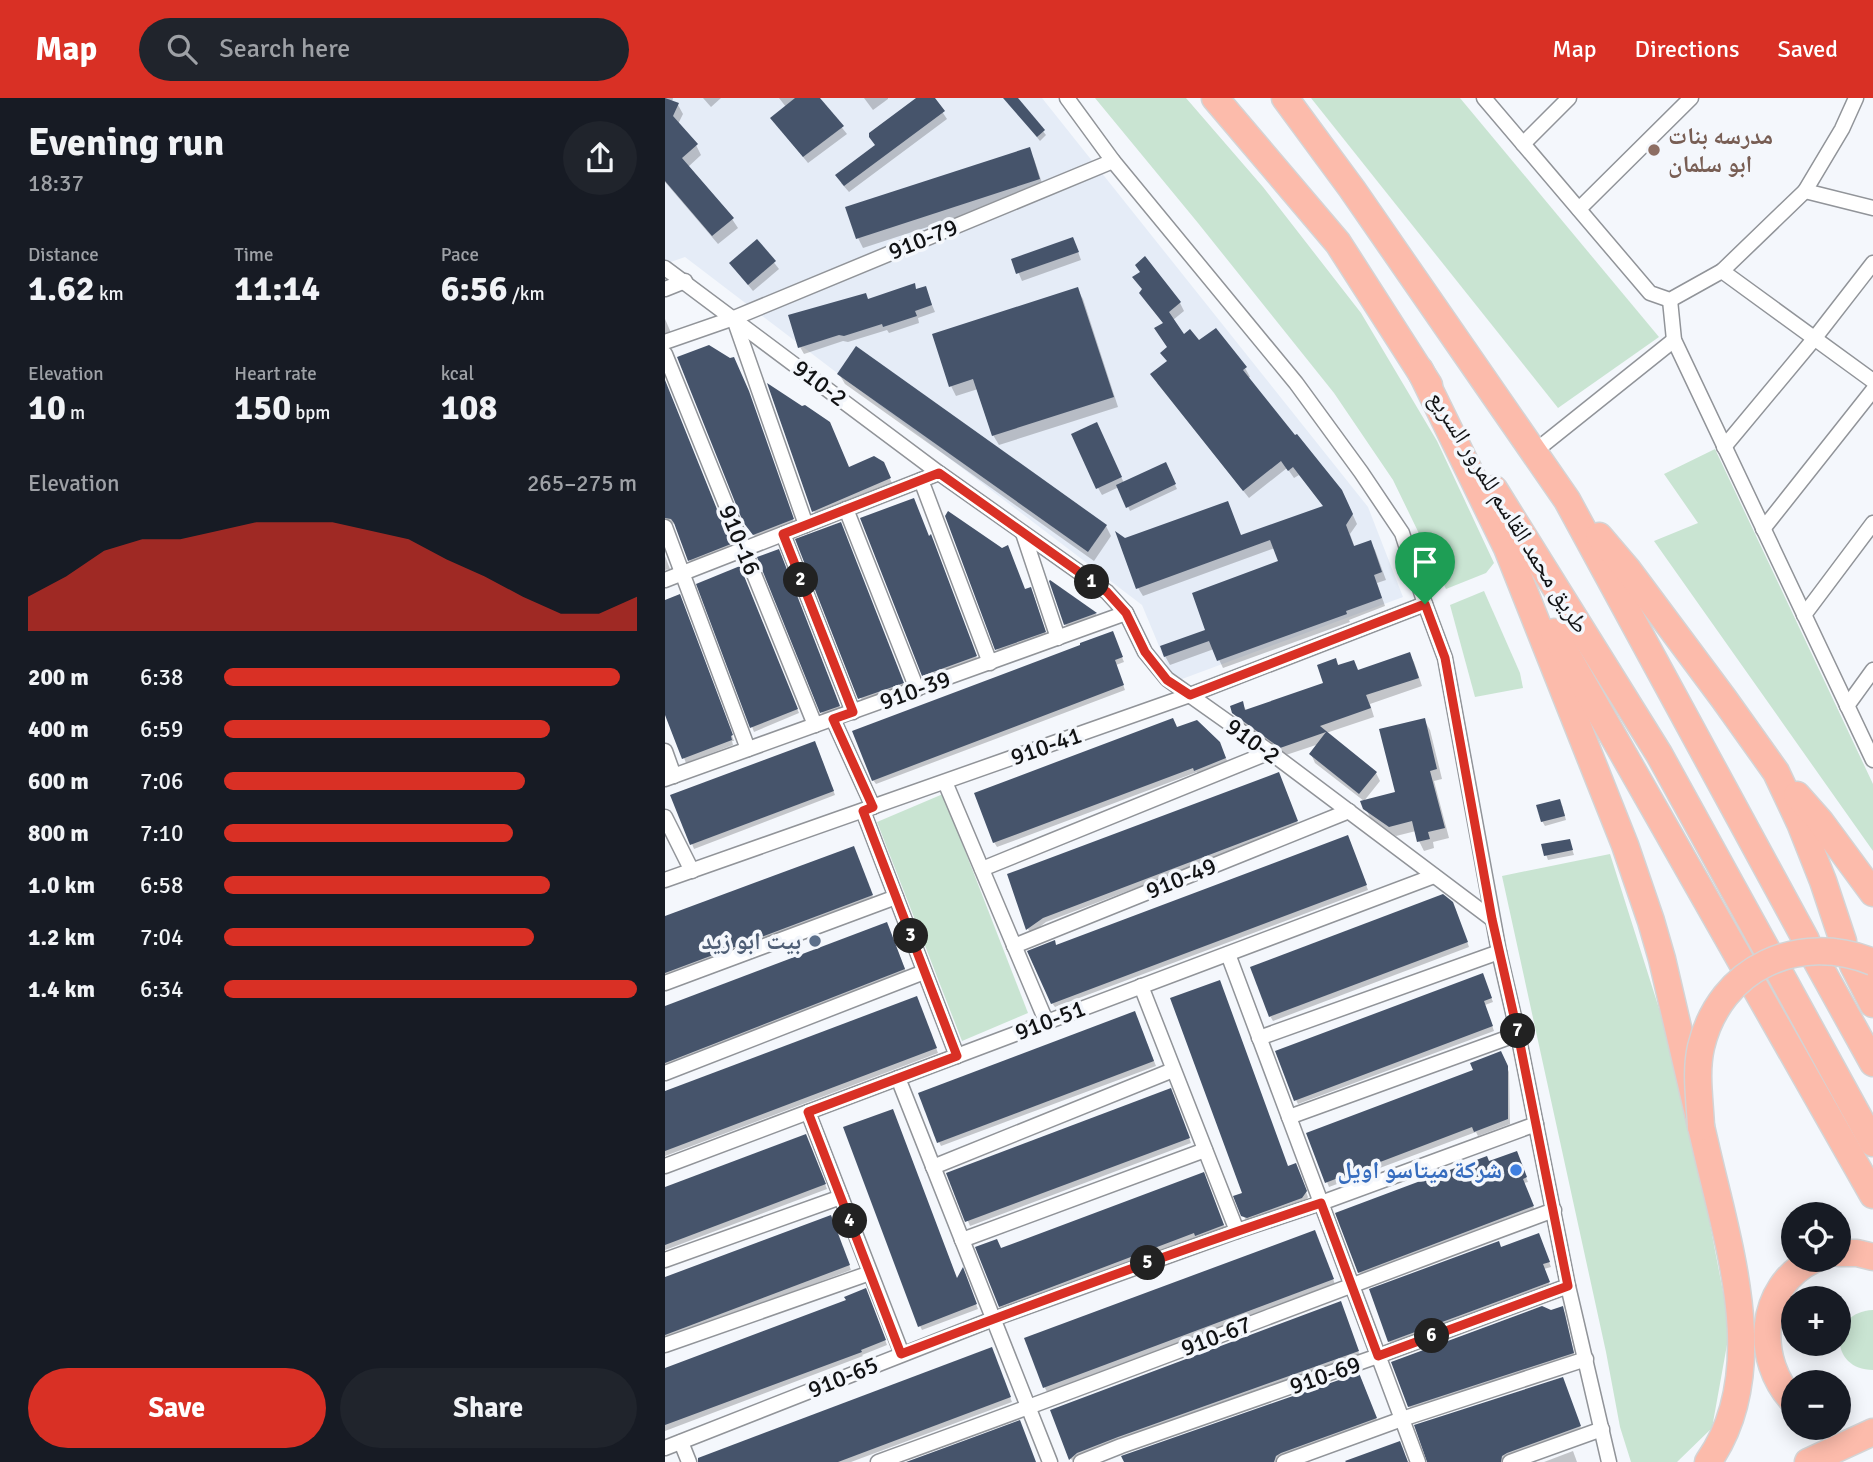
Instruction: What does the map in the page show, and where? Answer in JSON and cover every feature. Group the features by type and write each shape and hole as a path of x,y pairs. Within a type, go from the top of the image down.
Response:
{"highway":[{"name":"طريق محمد القاسم للمرور السريع","path":"1215,98 1338,243 1420,370 1659,754 1873,1143"},
{"name":"طريق محمد القاسم للمرور السريع","path":"1285,98 1352,189 1567,500 1873,1063"},
{"path":"1420,370 1507,548 1873,1195"},
{"path":"1567,500 1627,570 1776,772 1820,821 1873,893"},
{"path":"1507,548 1625,845 1651,920 1728,1243 1741,1331 1740,1368 1734,1406 1723,1437 1708,1462"},
{"path":"1776,772 1856,956 1873,1004"},
{"path":"1702,1127 1698,1070 1704,1037 1725,996 1741,980 1774,959 1804,952 1845,953 1856,956"},
{"path":"1851,1253 1873,1257"},
{"path":"1781,1386 1768,1352 1768,1322 1782,1286 1794,1272"},
{"path":"1851,1426 1873,1424"},
{"path":"1808,1462 1873,1432"}],"street":[{"path":"1067,98 1113,161 1296,383 1402,533 1445,658 1492,919 1537,1124 1568,1286 1609,1462"},
{"path":"1484,98 1650,293 1670,300 1722,271 1805,191 1842,129 1856,98"},
{"path":"1523,144 1569,98"},
{"path":"1579,209 1692,98"},
{"name":"910-79","path":"665,342 734,318 1113,161"},
{"path":"1805,191 1873,208"},
{"path":"1724,447 1873,264"},
{"name":"910-2","path":"665,268 939,473 1107,592 1126,613 1145,652 1167,680 1270,752 1492,919"},
{"path":"1722,271 1873,381"},
{"path":"665,289 685,281"},
{"path":"1670,300 1674,341 1873,760"},
{"path":"734,318 806,525"},
{"path":"1534,452 1674,341"},
{"name":"910-16","path":"665,354 815,725"},
{"path":"1763,529 1873,390"},
{"path":"665,580 939,473"},
{"path":"921,480 990,663"},
{"path":"846,509 917,689"},
{"path":"1804,615 1873,523"},
{"path":"665,527 748,749"},
{"path":"1023,533 1058,638"},
{"path":"783,534 853,712"},
{"name":"910-41","path":"665,880 1190,695 1425,604"},
{"name":"910-39","path":"669,777 1126,613"},
{"path":"1847,706 1873,670"},
{"path":"833,719 868,809 896,897 957,1056"},
{"path":"665,751 669,777"},
{"path":"982,869 1270,752"},
{"path":"945,782 1046,1021"},
{"name":"910-49","path":"1014,946 1349,811"},
{"path":"665,817 692,871"},
{"name":"910-51","path":"665,1166 1434,876"},
{"path":"665,983 896,897"},
{"path":"1259,1038 1499,952"},
{"path":"1228,954 1417,1462"},
{"path":"665,1073 924,972"},
{"path":"1141,986 1237,1231"},
{"path":"1289,1117 1518,1034"},
{"path":"933,1167 1174,1070"},
{"path":"898,1078 1050,1462"},
{"path":"808,1112 901,1354"},
{"name":"910-65","path":"665,1448 993,1319 1537,1124"},
{"path":"962,1240 1205,1150"},
{"path":"665,1260 841,1197"},
{"name":"910-67","path":"878,1462 1554,1210"},
{"path":"665,1345 870,1273"},
{"name":"910-69","path":"1081,1462 1568,1286"},
{"path":"1284,1462 1402,1419 1586,1359"},
{"path":"1510,1462 1602,1429"},
{"path":"681,1442 689,1462"},
{"path":"1112,1462 1121,1446"}],"shaded area":[{"path":"665,98 1042,98 1368,507 1403,597 1174,682 1142,605 685,257 665,264"}],"green space":[{"path":"1095,98 1186,98 1263,187 1361,313 1437,441 1494,563 1486,573 1446,589 1393,480 1334,393"},
{"path":"1311,98 1460,98 1659,337 1558,408"},
{"path":"1715,449 1873,784 1873,851 1654,541 1698,523 1664,474"},
{"path":"1484,591 1520,673 1523,688 1475,697 1450,605"},
{"path":"943,794 1028,1013 962,1041 877,822"},
{"path":"1610,854 1683,1084 1730,1328 1712,1428 1677,1462 1631,1462 1620,1427 1502,876"},
{"path":"1873,1310 1873,1370 1859,1368 1845,1356 1851,1356 1851,1318 1858,1313"}],"building":[{"path":"665,98 679,103 673,116 698,144 682,158 734,218 712,236 665,181"},
{"path":"795,98 820,98 844,126 803,157 770,118"},
{"path":"916,98 935,98 945,111 844,186 835,175 875,145 869,133"},
{"path":"1003,98 1018,98 1045,130 1037,137"},
{"path":"1030,147 1040,179 856,239 845,207"},
{"path":"1073,237 1079,252 1016,274 1011,259"},
{"path":"757,239 776,261 748,285 729,263"},
{"path":"1145,256 1181,302 1169,312 1184,334 1190,329 1199,340 1216,328 1247,367 1243,370 1342,490 1353,514 1346,525 1354,546 1371,540 1382,572 1374,575 1382,598 1346,611 1347,614 1217,661 1209,641 1164,657 1160,646 1205,630 1192,593 1278,561 1270,540 1136,589 1115,531 1125,538 1228,501 1241,535 1323,506 1293,467 1288,471 1281,461 1243,491 1150,374 1167,361 1160,353 1167,347 1154,328 1163,323 1139,293 1142,289 1132,277 1140,272 1135,265"},
{"path":"915,283 916,289 926,286 932,305 915,311 917,316 798,348 788,315 866,293 868,299"},
{"path":"1078,287 1114,397 992,436 973,379 949,387 932,334"},
{"path":"709,345 730,358 734,357 749,391 794,519 753,535 743,522 677,357"},
{"path":"856,346 1107,525 1088,552 837,374"},
{"path":"665,380 731,544 688,561 674,523 665,518"},
{"path":"767,383 830,422 849,467 874,456 884,462 891,478 812,512"},
{"path":"1097,422 1122,477 1096,489 1071,434"},
{"path":"1166,462 1176,484 1126,508 1116,485"},
{"path":"914,498 929,536 931,534 977,656 922,676 860,518"},
{"path":"948,511 1002,548 1008,545 1025,589 1031,587 1046,632 995,650 945,516"},
{"path":"841,522 904,683 858,699 795,539"},
{"path":"779,549 840,706 820,713 757,557"},
{"path":"740,566 798,709 750,728 696,584"},
{"path":"1050,580 1097,613 1064,625"},
{"path":"680,594 733,735 732,740 682,759 665,715 665,600"},
{"path":"1113,631 1123,657 1115,660 1124,685 872,781 852,731"},
{"path":"1410,652 1419,678 1366,695 1371,708 1320,726 1377,772 1359,794 1309,754 1326,732 1280,748 1232,713 1230,706 1243,701 1245,710 1323,683 1317,665 1336,658 1338,665 1354,660 1358,670"},
{"path":"1173,718 1177,727 1197,720 1220,742 1226,758 993,843 974,793"},
{"path":"1425,718 1437,769 1430,771 1445,828 1428,832 1430,839 1417,842 1412,821 1389,827 1363,809 1360,801 1395,792 1379,729"},
{"path":"815,741 834,791 690,845 670,795"},
{"path":"1279,772 1298,821 1043,918 1026,930 1007,874"},
{"path":"1560,799 1565,816 1541,822 1536,805"},
{"path":"1348,835 1367,885 1051,1004 1027,951 1055,940 1056,945"},
{"path":"1570,839 1573,850 1544,856 1541,844"},
{"path":"854,846 873,895 665,973 665,916"},
{"path":"1443,894 1453,902 1468,942 1269,1017 1250,967"},
{"path":"887,922 905,969 665,1063 665,1006"},
{"path":"1483,973 1492,998 1484,1001 1493,1026 1294,1101 1275,1051"},
{"path":"1220,980 1288,1166 1296,1163 1307,1191 1302,1198 1247,1218 1241,1216 1233,1196 1242,1193 1170,998"},
{"path":"917,996 937,1048 665,1151 665,1091"},
{"path":"1135,1011 1154,1061 937,1143 918,1093"},
{"path":"1501,1051 1508,1066 1508,1119 1474,1132 1472,1127 1325,1183 1306,1133 1473,1070 1470,1063"},
{"path":"1171,1088 1190,1138 965,1222 946,1173"},
{"path":"893,1109 957,1278 963,1267 977,1304 918,1327 843,1127"},
{"path":"806,1134 826,1184 665,1245 665,1187"},
{"path":"1517,1151 1527,1177 1523,1179 1534,1206 1358,1273 1335,1213 1487,1156 1489,1161"},
{"path":"1204,1172 1224,1225 1195,1236 1194,1233 999,1307 975,1247 997,1239 1001,1248"},
{"path":"831,1215 850,1265 665,1335 665,1277"},
{"path":"1315,1230 1334,1279 1043,1388 1024,1338"},
{"path":"1539,1233 1550,1262 1543,1264 1550,1282 1388,1342 1369,1289 1499,1241 1501,1247"},
{"path":"866,1288 886,1340 861,1350 862,1352 665,1425 665,1368 846,1300 844,1297"},
{"path":"1341,1301 1359,1351 1118,1437 1077,1453 1069,1460 1050,1410"},
{"path":"1542,1306 1551,1310 1563,1306 1574,1353 1408,1407 1391,1362"},
{"path":"992,1347 1011,1397 838,1462 698,1462 698,1458"},
{"path":"1359,1373 1377,1418 1281,1453 1276,1456 1274,1462 1124,1462 1121,1456"},
{"path":"1563,1377 1581,1426 1507,1453 1502,1456 1501,1462 1427,1462 1414,1425"},
{"path":"1020,1420 1036,1462 906,1462 966,1440"},
{"path":"1400,1441 1408,1462 1345,1461"}],"place":[{"name":"مدرسه بنات ابو سلمان","path":"1654,150"},
{"name":"بيت ابو زيد","path":"815,941"},
{"name":"شركة ميتاسو اويل","path":"1516,1170"}],"route":[{"path":"939,473 1107,592 1126,613 1145,652 1167,680 1190,695 1425,604 1445,658 1492,919 1518,1034 1568,1286 1378,1356 1321,1203 901,1354 808,1112 957,1056 863,811 873,807 833,719 853,712 783,534 939,473"}]}
